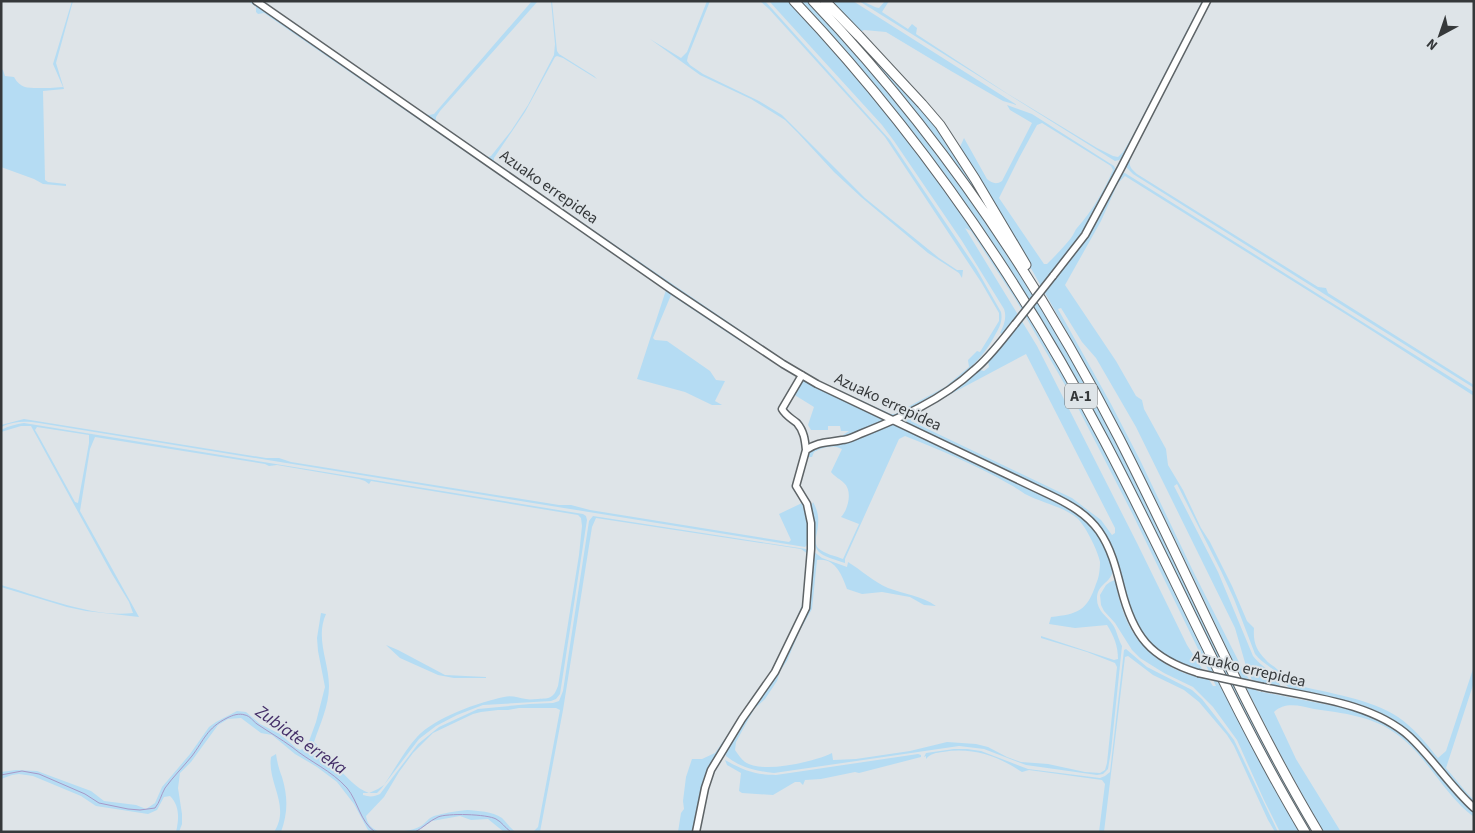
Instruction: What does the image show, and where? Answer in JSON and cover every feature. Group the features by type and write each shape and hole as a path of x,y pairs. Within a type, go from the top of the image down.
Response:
{"highway":[{"name":"A-1","path":"794,1 869,85 918,146 988,243 1039,322 1106,443 1240,712 1305,832"},
{"name":"A-1","path":"813,1 880,76 929,137 974,197 1032,285 1074,355 1115,430 1254,716 1318,832"},
{"path":"824,1 940,125 1006,230 1028,269 1032,285"}],"street":[{"name":"Azuako errepidea","path":"256,1 672,290 783,364 802,375 1050,495 1083,514 1098,530 1110,549 1130,618 1143,639 1162,658 1198,673 1353,706 1376,714 1410,736 1453,787 1474,808"},
{"path":"806,450 815,444 832,440 844,440 894,420 936,398 975,370 1015,324 1085,235 1207,1"},
{"path":"696,832 705,788 711,770 775,672 806,608 811,523 807,504 796,486 806,450 805,437 797,424 782,409 802,375"}],"shaded area":[{"path":"72,1 56,63 64,89 43,91 45,180 66,184 66,186 43,184 1,167 1,69 5,76 14,77 24,87 63,87 53,64"},
{"path":"248,1 251,1 741,339 740,341 671,295 653,338 655,340 667,341 710,371 716,380 725,381 715,401 722,405 712,405 685,392 637,379 666,290 264,13 258,14 256,7"},
{"path":"532,1 538,1 440,111 436,117 438,123 488,157 491,156 511,131 528,105 554,55 552,1 557,51 597,79 563,58 555,57 525,112 494,158 494,161 796,368 819,381 891,414 895,414 945,387 969,367 968,360 977,351 980,352 999,321 999,313 981,282 885,137 760,1 765,1 890,140 976,268 1001,312 999,328 985,351 975,363 950,384 923,401 892,417 818,382 788,364 652,273 422,113 434,114"},
{"path":"707,1 710,1 688,56 687,61 690,65 703,74 759,101 782,115 865,198 939,258 957,270 963,270 962,278 959,273 928,253 861,197 834,172 785,120 751,99 700,75 650,39 681,58 687,52"},
{"path":"769,1 788,1 892,120 987,248 1016,293 1093,428 1231,706 1299,832 1280,832 1237,740 1213,707 1193,687 1164,673 1140,658 1104,611 1100,595 1106,585 1115,580 1125,616 1140,642 1167,665 1201,678 1197,668 1186,667 1169,658 1152,645 1140,630 1110,542 1092,517 1062,497 953,444 919,430 906,422 906,417 960,385 980,370 984,371 989,367 988,361 1018,325 1013,321 1002,334 1000,333 1005,321 1004,309 962,241 882,125","holes":["965,228 971,231 1016,300 1076,404 1132,513 1216,686 1213,686 1187,645 1037,346","1026,354 1115,528 1115,533 1112,535 1101,520 1072,498 911,421 915,413"]},
{"path":"799,1 808,1 860,59 933,148 979,210 1058,335 1091,392 1314,832 1309,832 1271,762 1098,421 1064,358 1027,297 945,174 879,92"},
{"path":"829,1 853,1 1017,105 1003,101 886,32 864,30 860,32"},
{"path":"859,1 879,8 885,1 889,1 882,12 908,29 912,24 917,28 916,34 1008,94 1097,148 1118,157 1132,137 1202,1 1205,1 1124,157 1115,161"},
{"path":"1208,1 1210,1 1133,152 1130,166 1137,174 1318,287 1326,288 1328,293 1474,385 1474,388 1133,174 1125,166"},
{"path":"833,15 932,120 978,189 976,193 903,96"},
{"path":"1007,105 1032,114 1114,166 1116,170 1085,230 1054,279 1085,239 1116,182 1122,173 1125,173 1474,392 1474,396 1125,176 1118,183 1101,221 1065,285 1116,361 1136,396 1142,400 1144,409 1166,449 1168,465 1210,542 1247,621 1254,628 1254,638 1258,649 1269,663 1296,685 1362,701 1398,717 1424,741 1438,758 1446,751 1474,666 1474,682 1446,768 1474,800 1474,803 1459,789 1419,742 1406,729 1393,720 1380,712 1351,702 1291,689 1277,673 1257,657 1234,599 1177,484 1174,486 1218,572 1253,656 1271,672 1280,685 1279,687 1252,680 1235,628 1136,427 1096,358 1082,342 1061,308 1058,309 1111,404 1243,670 1257,691 1349,709 1371,715 1386,723 1401,733 1414,746 1457,797 1474,813 1474,817 1453,797 1416,752 1386,727 1367,719 1346,714 1299,706 1283,706 1274,712 1296,759 1341,832 1324,832 1297,786 1248,692 1156,500 1116,423 1002,217 960,147 964,138 987,179 994,183 1002,181 1032,123 1010,110","holes":["1042,123 1111,166 1113,170 1093,208 1066,245 1047,264 1044,264 999,198 1037,125"]},
{"path":"803,378 885,420 842,437 849,431 841,431 840,426 828,426 828,430 811,430 808,425 814,407 793,394"},
{"path":"24,419 266,458 279,458 291,462 559,505 571,505 590,510 789,542 791,540 779,514 802,503 809,531 808,544 805,547 39,423 20,422 1,427 1,425"},
{"path":"24,423 583,514 587,520 560,694 551,701 483,705 457,715 436,726 419,739 381,789 377,793 369,793 384,785 417,737 434,723 445,717 504,697 538,699 553,696 558,686 579,555 581,518 578,515 371,481 369,484 359,479 95,437 90,449 80,511 139,617 86,611 1,587 1,585 84,609 117,614 133,613 129,602 31,426 21,426 1,432 1,430 13,425","holes":["37,427 89,435 89,443 78,503 75,502 35,430"]},
{"path":"890,424 1070,509 1083,519 1098,537 1113,572 1097,594 1097,603 1100,610 1114,627 1122,646 1111,751 1108,769 1103,774 1097,775 1026,765 984,749 959,746 774,773 749,768 726,756 725,751 757,699 806,611 813,551 822,558 847,567 848,562 883,585 919,597 936,606 924,605 910,597 882,592 862,594 847,589 843,578 833,564 829,561 817,560 812,609 800,630 787,661 780,671 777,681 765,699 754,709 736,742 735,750 745,762 763,767 775,767 801,763 832,753 833,760 856,759 910,751 947,742 976,744 988,747 1021,762 1048,764 1085,772 1100,773 1105,770 1117,667 1115,663 1087,652 1041,638 1041,636 1114,660 1118,659 1115,641 1107,625 1075,628 1049,624 1051,617 1075,612 1085,606 1093,593 1098,579 1099,557 1087,532 1077,518 1065,510 1025,494 971,464 905,436 899,439 845,559 845,563 823,555 816,548 812,535 810,516 813,502 817,510 818,519 816,543 823,552 843,559 859,524 841,517 844,514 849,495 847,486 831,472 842,449 831,446 814,452 812,457 806,457 807,451 816,444 842,440"},
{"path":"593,516 806,549 809,554 803,609 770,676 745,711 710,767 702,790 694,832 678,832 681,813 684,809 686,777 692,759 702,759 715,753 770,674 803,603 808,554 801,549 596,518 592,527 563,710 540,832 533,832 538,827 560,710 556,708 519,708 481,712 433,733 413,753 384,797 366,816 370,826 380,832 370,832 368,830 354,804 337,782 295,754 272,735 261,733 241,718 228,719 218,725 191,762 180,773 178,788 182,824 179,832 176,832 178,818 176,804 170,796 164,797 157,810 148,814 96,806 81,796 33,776 19,774 1,779 1,772 16,770 37,771 91,791 104,801 136,805 146,809 155,803 162,787 190,754 209,727 237,711 246,712 260,724 280,734 296,748 300,750 305,748 316,722 325,687 317,638 321,613 326,614 323,623 322,641 329,693 324,715 314,742 347,778 369,793 363,793 365,796 380,794 418,744 439,727 478,709 559,701 563,691 589,521"},
{"path":"386,645 445,675 486,678 454,678 438,675 400,658"},
{"path":"1126,649 1147,667 1192,690 1202,699 1234,740 1278,832 1275,832 1268,820 1234,746 1199,702 1184,690 1153,675 1128,656 1125,657 1104,832 1099,832 1105,784 1102,780 1029,770 1022,772 1004,761 974,752 954,751 934,754 926,759 926,756 924,757 926,753 967,749 981,751 1028,769 1100,778 1105,776 1110,772 1124,650"},
{"path":"276,754 286,798 286,812 281,832 274,832 279,822 280,813 271,767 271,757"},
{"path":"918,754 921,757 859,773 855,772 821,779 805,780 803,785 800,782 795,782 773,795 742,793 739,791 741,773 727,765 725,760 749,771 776,775"},
{"path":"467,810 494,814 502,818 516,832 504,832 488,819 471,820 460,816 432,821 416,832 397,832 423,825 434,816"}],"waterway":[{"name":"Zubiate erreka","path":"1,775 22,771 39,774 85,794 99,803 128,809 155,808 165,788 192,756 210,730 227,718 243,714 341,782 351,793 366,823 375,832"},
{"name":"Zubiate erreka","path":"415,832 438,817 458,815 491,817 498,820 511,832"},
{"name":"Zubiate erreka","path":"570,832 594,832"}]}
